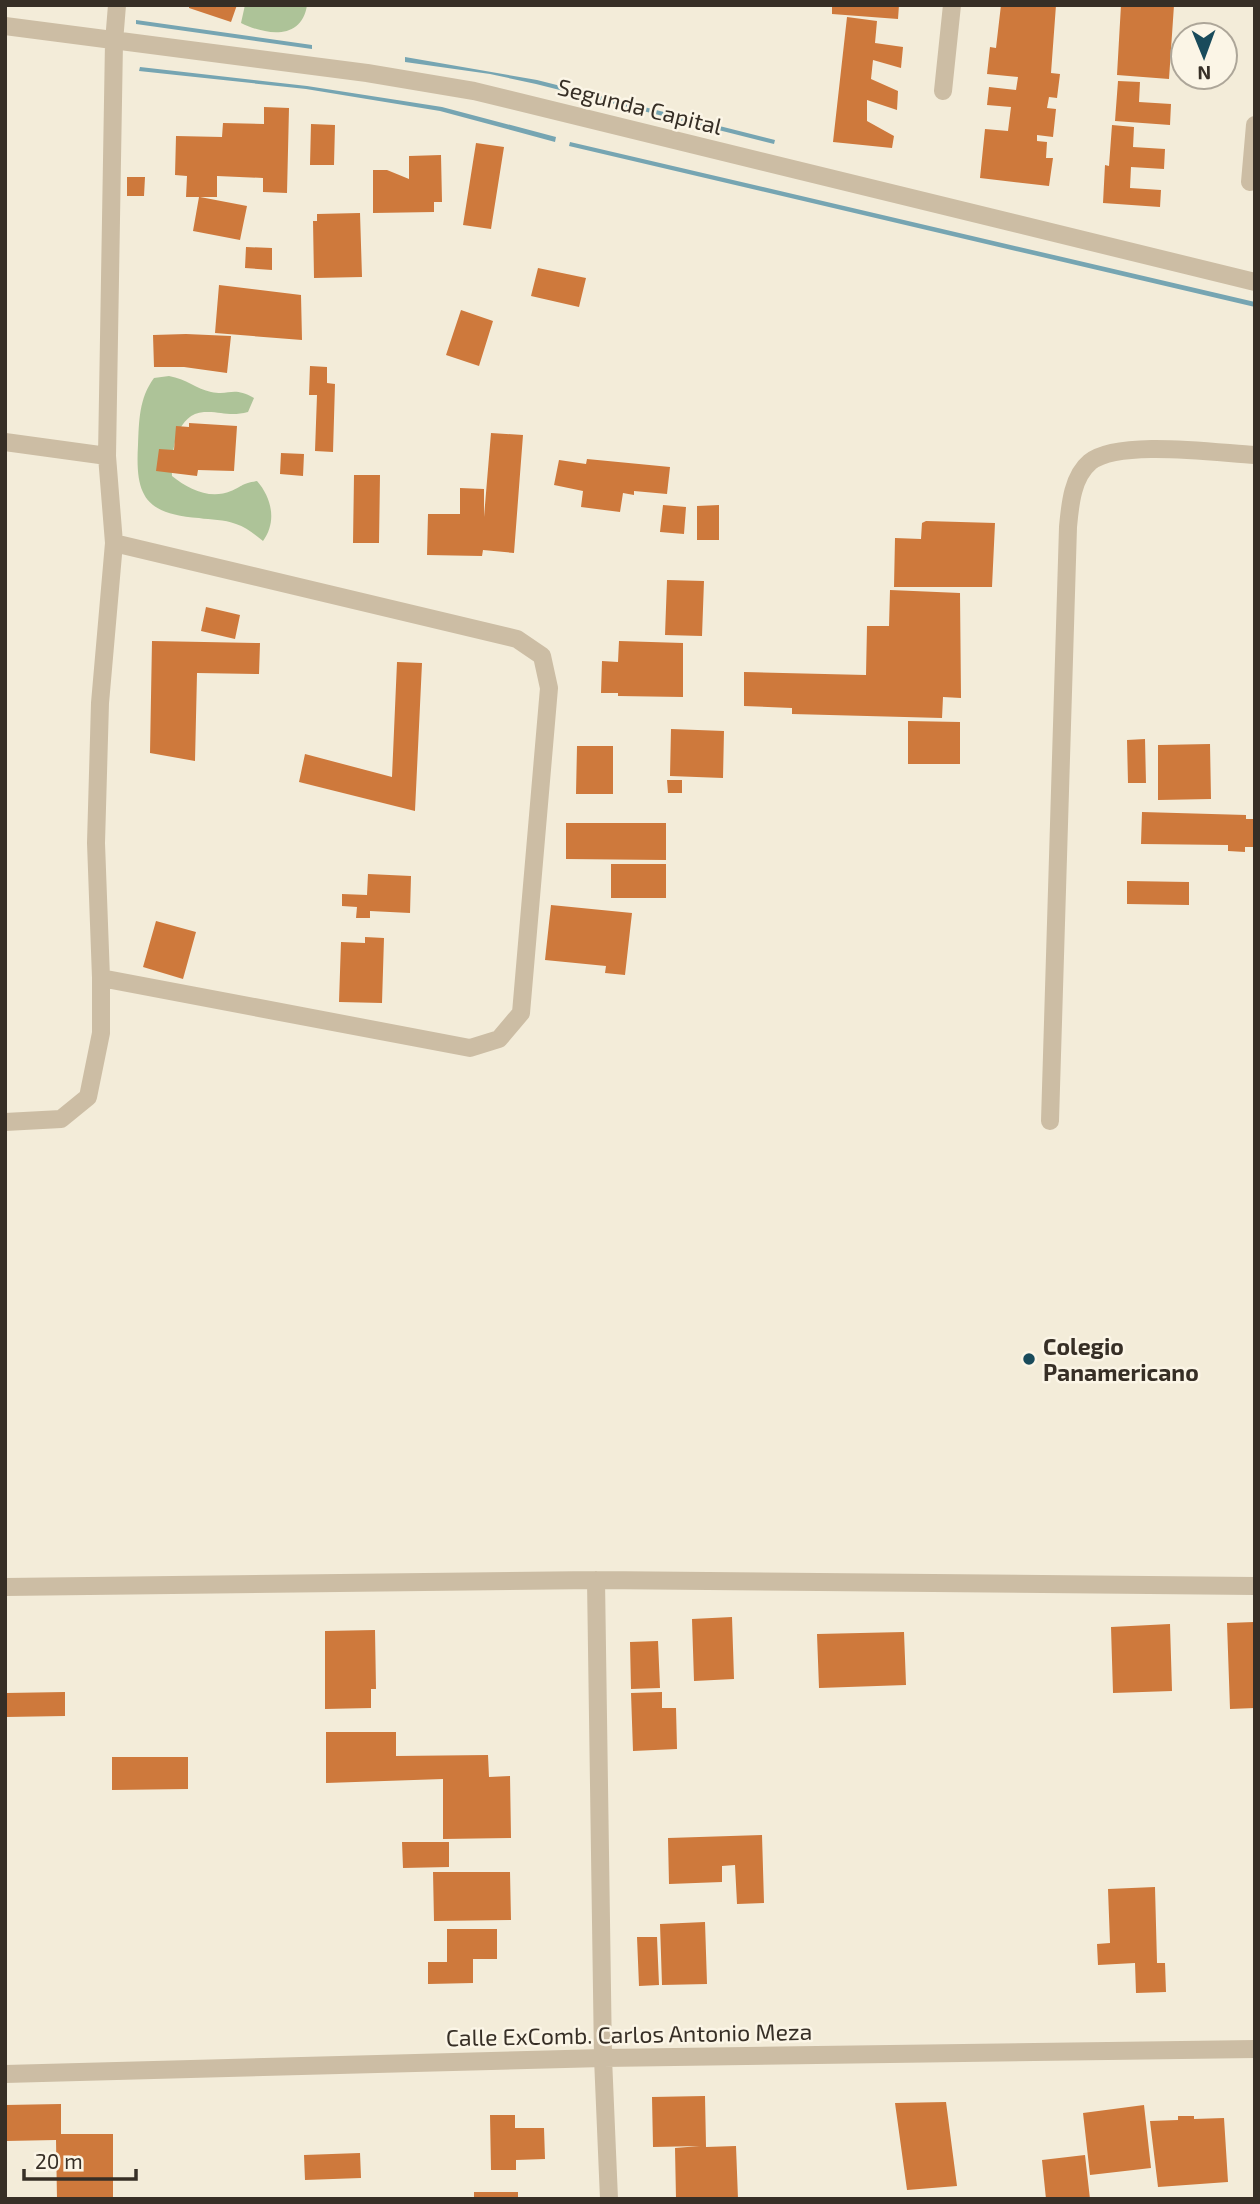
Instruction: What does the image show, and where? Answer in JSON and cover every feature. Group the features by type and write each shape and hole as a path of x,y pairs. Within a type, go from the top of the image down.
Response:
{"street":[{"path":"5,1122 61,1119 88,1097 101,1033 102,978 96,831 100,703 114,543 107,456 114,41 117,5"},
{"path":"943,90 952,5"},
{"name":"Segunda Capital","path":"5,26 367,74 474,91 1255,282"},
{"path":"1250,183 1255,125"},
{"path":"5,442 107,456"},
{"path":"1050,1121 1068,527 1076,484 1090,463 1112,452 1152,449 1255,455"},
{"path":"102,978 470,1048 499,1039 521,1013 549,688 542,656 517,639 114,543"},
{"path":"5,1587 596,1580 1255,1586"},
{"path":"596,1580 603,2058 609,2199"},
{"name":"Calle ExComb. Carlos Antonio Meza","path":"5,2074 603,2058 1255,2049"}],"green space":[{"path":"245,5 307,5 304,17 298,25 290,30 271,32 241,23"},
{"path":"169,376 211,392 236,392 254,398 248,412 204,412 194,414 187,420 181,427 174,447 172,476 192,489 207,494 231,491 257,481 271,510 270,526 263,541 247,529 231,522 167,512 148,500 142,490 138,463 141,410 154,378"}],"water":[{"path":"136,20 312,45 312,49 136,24"},
{"path":"405,57 537,80 775,140 774,144 490,74 405,62"},
{"path":"140,67 307,86 442,107 556,137 555,142 440,111 306,89 139,71"},
{"path":"570,142 1255,302 1255,307 569,146"}],"building":[{"path":"189,5 237,5 231,22 189,8"},
{"path":"832,5 899,5 898,19 832,14"},
{"path":"1001,5 1056,5 1051,73 1060,74 1057,98 1049,97 1047,108 1056,109 1053,137 1037,135 1037,141 1047,142 1046,158 1053,158 1049,186 980,178 985,129 1008,131 1011,107 987,105 989,87 1016,90 1018,77 987,74 990,47 996,48"},
{"path":"1121,5 1174,5 1173,21 1169,21 1169,79 1117,75"},
{"path":"847,17 877,21 875,43 903,47 901,68 873,60 871,79 898,91 897,110 867,100 867,121 894,136 892,148 833,142"},
{"path":"1118,81 1140,82 1139,102 1171,104 1170,125 1115,121"},
{"path":"264,107 289,108 287,193 263,192 263,178 217,176 217,197 200,197 247,206 240,240 193,231 199,197 186,197 187,176 175,175 176,136 222,137 223,123 264,124"},
{"path":"311,124 335,125 334,165 310,165"},
{"path":"1112,125 1134,127 1133,147 1165,149 1164,169 1131,167 1130,188 1161,190 1160,207 1103,203 1105,165 1109,166"},
{"path":"476,143 504,147 491,229 463,225"},
{"path":"441,155 442,202 434,202 434,212 373,213 373,170 387,170 409,179 409,156"},
{"path":"127,177 145,177 144,196 127,196"},
{"path":"360,213 362,277 314,278 313,221 317,221 317,214"},
{"path":"246,247 272,248 272,270 245,268"},
{"path":"538,268 586,278 579,307 531,296"},
{"path":"219,285 301,295 302,340 215,333"},
{"path":"461,310 493,321 479,366 446,355"},
{"path":"153,335 231,336 227,373 184,367 154,367"},
{"path":"310,366 327,367 327,383 335,384 333,452 315,451 317,395 309,395"},
{"path":"189,423 237,426 234,471 198,470 197,476 156,471 159,449 174,450 176,426 189,427"},
{"path":"491,433 523,435 514,553 483,550 482,556 427,555 428,514 460,514 460,488 484,489 484,517"},
{"path":"281,453 304,454 303,476 280,474"},
{"path":"587,459 670,467 667,494 634,491 634,495 623,493 620,512 581,507 583,491 554,485 559,460 586,464"},
{"path":"354,475 380,475 379,543 353,543"},
{"path":"663,505 686,507 684,534 660,532"},
{"path":"719,505 719,540 697,540 697,506"},
{"path":"922,523 995,523 992,587 894,587 895,538 921,539"},
{"path":"667,580 704,581 702,636 665,635"},
{"path":"890,590 960,593 961,698 943,697 942,718 792,714 792,708 744,706 744,672 866,675 867,626 889,626"},
{"path":"206,607 240,615 235,639 201,631"},
{"path":"152,641 260,643 259,674 197,673 195,761 150,753"},
{"path":"619,641 683,643 683,697 618,696 618,693 601,693 602,661 618,662"},
{"path":"397,662 422,663 415,811 299,782 305,754 392,777"},
{"path":"908,721 960,722 960,764 908,764"},
{"path":"671,729 724,731 723,778 670,776"},
{"path":"1145,739 1146,783 1128,783 1127,740"},
{"path":"1210,744 1211,799 1158,800 1158,745"},
{"path":"577,746 613,746 613,794 576,794"},
{"path":"667,780 682,780 682,793 668,793"},
{"path":"1142,812 1246,815 1246,819 1255,819 1255,847 1245,847 1245,852 1228,851 1228,845 1141,844"},
{"path":"566,823 666,823 666,860 566,859"},
{"path":"611,864 666,864 666,898 611,898"},
{"path":"368,874 411,876 410,913 370,911 370,918 356,918 357,907 342,906 342,894 367,895"},
{"path":"1127,881 1189,882 1189,905 1127,904"},
{"path":"551,905 632,913 625,975 605,973 606,966 545,960"},
{"path":"156,921 196,932 183,979 143,967"},
{"path":"365,937 384,938 382,1003 339,1002 341,942 365,943"},
{"path":"732,1617 734,1679 694,1681 692,1619"},
{"path":"1254,1622 1255,1708 1230,1709 1227,1623"},
{"path":"1170,1624 1172,1691 1113,1693 1111,1627"},
{"path":"375,1630 376,1689 371,1689 371,1708 325,1709 325,1631"},
{"path":"904,1632 906,1685 819,1688 817,1634"},
{"path":"658,1641 660,1688 631,1689 630,1642"},
{"path":"65,1692 65,1716 6,1717 6,1693"},
{"path":"662,1692 662,1708 676,1708 677,1749 633,1751 631,1693"},
{"path":"326,1732 396,1732 396,1756 488,1755 489,1777 510,1776 511,1838 443,1839 443,1779 326,1783"},
{"path":"112,1757 188,1757 188,1789 112,1790"},
{"path":"762,1835 764,1903 737,1904 735,1865 722,1866 722,1882 669,1884 668,1838"},
{"path":"402,1842 449,1842 449,1867 403,1868"},
{"path":"433,1872 510,1872 511,1920 434,1921"},
{"path":"1155,1887 1157,1963 1165,1963 1166,1992 1136,1993 1135,1963 1098,1965 1097,1944 1110,1943 1108,1889"},
{"path":"705,1922 707,1984 662,1985 660,1924"},
{"path":"447,1929 497,1929 497,1959 473,1959 473,1983 428,1984 428,1962 447,1962"},
{"path":"637,1937 657,1937 659,1985 639,1986"},
{"path":"705,2096 706,2147 736,2146 738,2199 676,2199 675,2148 700,2146 653,2147 652,2097"},
{"path":"946,2102 957,2186 907,2190 895,2103"},
{"path":"61,2104 61,2134 113,2134 113,2199 57,2199 56,2140 5,2141 5,2105"},
{"path":"1144,2105 1151,2168 1090,2175 1083,2113"},
{"path":"490,2115 515,2115 515,2128 544,2128 545,2159 516,2160 516,2170 491,2170"},
{"path":"1178,2116 1194,2116 1194,2119 1224,2118 1228,2182 1158,2187 1150,2121 1178,2120"},
{"path":"360,2153 361,2178 305,2180 304,2155"},
{"path":"1085,2155 1090,2199 1046,2199 1042,2160"},
{"path":"474,2192 518,2192 518,2199 474,2199"}],"place":[{"name":"Colegio Panamericano","path":"1029,1359"}]}
